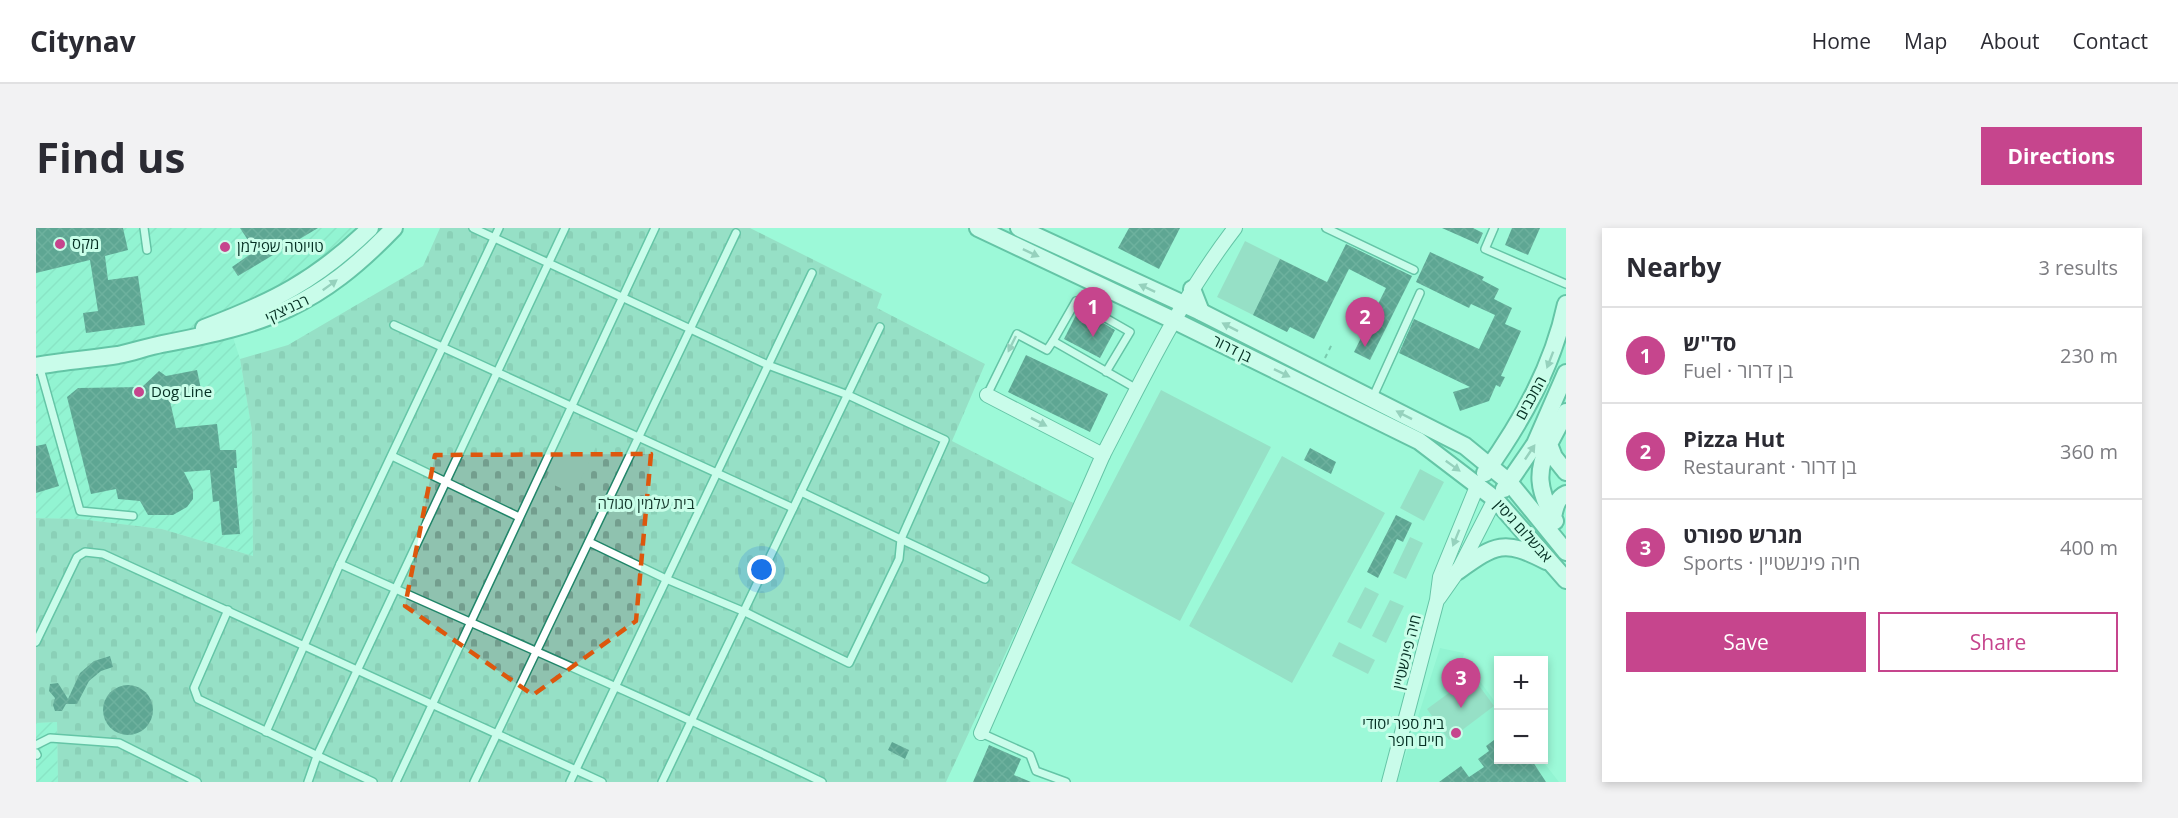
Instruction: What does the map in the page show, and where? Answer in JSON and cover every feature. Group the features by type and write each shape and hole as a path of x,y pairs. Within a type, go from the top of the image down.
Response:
{"street":[{"name":"רבניצקי","path":"158,345 279,298 331,261 370,228"},
{"name":"רבניצקי","path":"37,366 119,354 231,331 284,312 342,277 394,228"},
{"name":"בן דרור","path":"978,228 1173,320 1419,441 1478,484"},
{"name":"בן דרור","path":"1019,228 1201,312 1465,446 1490,466"},
{"path":"981,733 1103,455 1173,320 1235,228"},
{"path":"1192,289 1201,312"},
{"name":"המכבים","path":"1478,484 1545,373 1559,337 1566,304"},
{"name":"המכבים","path":"1495,499 1535,444 1566,373"},
{"path":"987,395 1103,455"},
{"path":"1566,412 1541,462 1540,483 1544,501 1566,540"},
{"path":"1465,446 1482,447 1494,444 1506,437 1519,419"},
{"path":"1549,444 1554,457 1566,472"},
{"name":"אבשלום גיסין","path":"1490,466 1509,482 1566,552"},
{"name":"אבשלום גיסין","path":"1478,484 1495,499 1561,573"},
{"name":"חיה פינשטיין","path":"1389,782 1437,600 1440,577 1478,484"},
{"path":"1553,517 1560,497 1566,494"},
{"name":"חיה פינשטיין","path":"1437,600 1458,571 1495,499"},
{"path":"1458,571 1497,547 1520,548 1561,573"}],"lane":[{"path":"144,228 147,250"},
{"path":"473,228 768,364 848,395 945,440 901,539 899,559 849,663 745,612 666,579 589,542"},
{"path":"266,732 340,564 499,228"},
{"path":"308,782 317,756 394,588 565,228"},
{"path":"396,782 655,228"},
{"path":"1326,228 1414,270"},
{"path":"1494,228 1485,249 1566,284"},
{"path":"474,782 736,233"},
{"path":"570,782 812,273"},
{"path":"1372,399 1420,293"},
{"path":"987,395 1017,333 1047,351 1076,301 1130,332 1106,372"},
{"path":"394,325 793,508"},
{"path":"662,782 880,327"},
{"path":"1053,341 1137,389"},
{"path":"37,366 80,511 133,516"},
{"path":"392,456 519,517"},
{"path":"801,492 985,579"},
{"path":"36,642 72,564 85,552 103,554 602,782"},
{"path":"340,564 536,653 693,719 822,782"},
{"path":"228,610 194,688 198,699 373,782"},
{"path":"981,733 1030,755 1036,771 1066,782"},
{"path":"36,745 50,738 119,743 197,782"}],"highlighted area":[{"path":"651,454 636,621 533,695 405,606 435,455"}],"shaded area":[{"path":"36,228 359,228 298,281 226,315 240,359 252,431 253,556 162,529 80,519 36,518"},
{"name":"בית ספר יסודי חיים חפר","path":"1440,648 1464,653 1462,664 1474,673 1494,700 1494,764 1545,764 1559,782 1397,782"},
{"path":"57,722 58,782 36,782 36,723"}],"green space":[{"name":"בית עלמין סגולה","path":"440,228 750,228 882,294 877,308 985,364 952,441 1075,504 946,782 58,782 57,722 36,723 36,518 80,519 162,529 253,556 252,431 240,359 288,345 423,266"},
{"path":"1245,241 1315,276 1287,332 1217,297"},
{"path":"1161,390 1271,447 1180,621 1071,563"},
{"path":"572,420 602,434 574,494 545,481"},
{"path":"1282,456 1385,513 1292,683 1189,626"},
{"path":"1420,469 1444,482 1424,521 1400,508"},
{"path":"1410,537 1423,543 1406,579 1393,573"},
{"path":"1365,587 1379,594 1361,629 1347,622"},
{"path":"1390,600 1404,606 1386,643 1372,636"},
{"path":"1339,642 1375,660 1368,674 1332,656"},
{"path":"1472,676 1494,706 1449,740 1427,709"}],"building":[{"path":"36,228 123,228 128,250 105,256 108,280 138,276 145,325 86,333 83,313 98,311 90,260 36,273"},
{"path":"240,228 318,228 238,276 232,267 255,251"},
{"path":"1129,228 1180,228 1159,269 1118,248"},
{"path":"1442,228 1473,228 1483,233 1478,244"},
{"path":"1512,228 1540,228 1528,255 1505,245"},
{"path":"1346,244 1412,276 1370,360 1354,352 1386,288 1349,269 1314,339 1290,327 1287,332 1253,315 1280,259 1327,282"},
{"path":"1430,252 1484,277 1482,280 1499,289 1494,299 1512,308 1505,324 1521,331 1501,376 1505,377 1500,387 1496,385 1489,401 1460,411 1453,392 1470,387 1399,353 1414,319 1479,349 1495,315 1471,304 1469,308 1416,282"},
{"path":"1079,309 1115,330 1100,358 1064,339"},
{"path":"1026,355 1108,394 1090,432 1008,392"},
{"path":"197,370 202,394 170,401 176,428 217,424 220,450 236,450 237,468 234,468 240,534 222,535 219,501 213,502 210,470 184,472 193,490 193,499 187,507 173,515 148,515 140,501 118,499 116,489 91,494 67,397 78,388 142,387 159,371 166,376"},
{"path":"46,444 59,486 36,493 36,446"},
{"path":"1310,448 1336,462 1331,474 1304,460"},
{"path":"1396,515 1412,523 1403,542 1397,539 1378,578 1367,572"},
{"path":"110,656 113,667 101,671 89,681 77,704 66,704 62,711 55,711 53,705 55,698 49,691 50,684 58,683 68,699 80,673 94,661"},
{"path":"123,685 133,685 146,692 153,705 153,715 146,728 133,735 123,735 114,731 107,724 103,715 103,705 107,696 114,689"},
{"path":"1494,740 1494,764 1534,764 1546,782 1439,782 1461,766 1469,777 1484,767 1478,759 1489,751 1486,746"},
{"path":"892,742 909,750 905,759 888,750"},
{"path":"989,745 1021,759 1014,775 1031,782 973,782"}],"place":[{"name":"מקס","path":"60,244"},
{"name":"טויוטה שפילמן","path":"225,247"},
{"name":"סד\"ש","path":"1093,337"},
{"name":"Pizza Hut","path":"1365,347"},
{"name":"Dog Line","path":"139,392"},
{"name":"מגרש ספורט","path":"1461,708"},
{"name":"בית ספר יסודי חיים חפר","path":"1456,733"}]}
